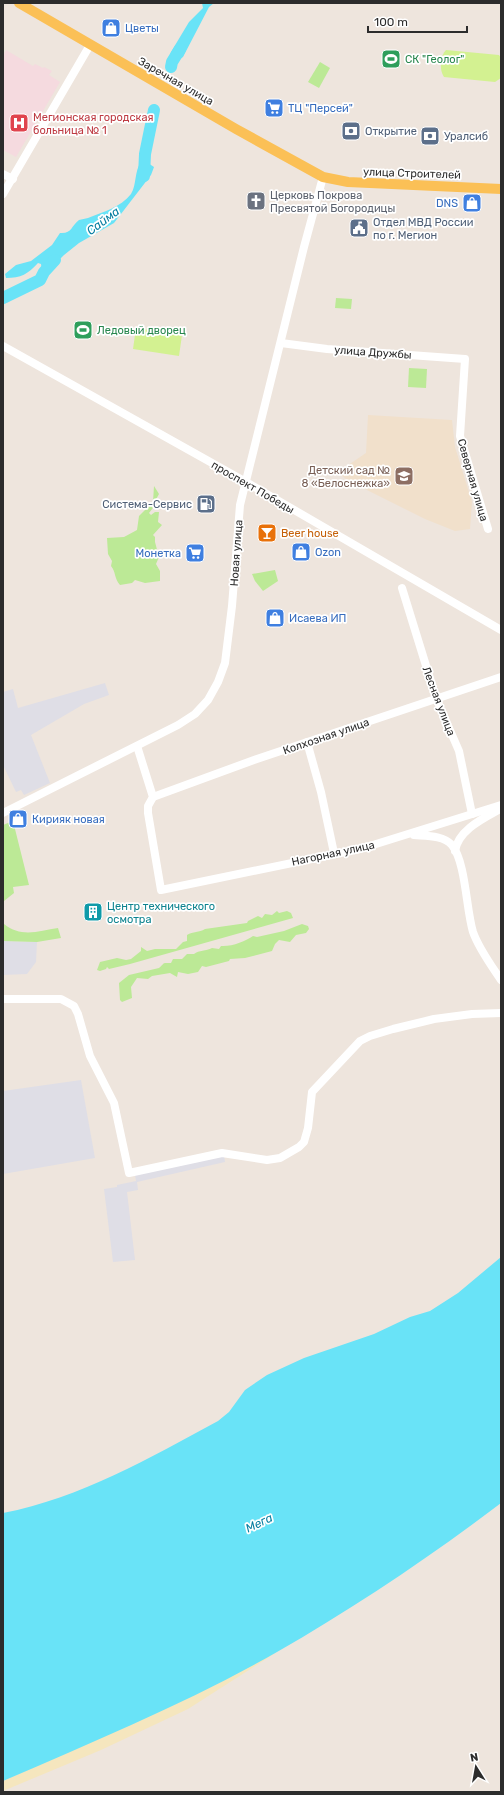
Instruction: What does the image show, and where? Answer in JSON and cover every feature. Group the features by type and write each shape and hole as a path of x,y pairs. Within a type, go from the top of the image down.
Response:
{"main road":[{"name":"Заречная улица","path":"19,3 236,130 323,177"},
{"name":"улица Строителей","path":"323,177 348,182 501,189"}],"street":[{"path":"3,194 90,45"},
{"path":"3,174 12,180"},
{"name":"Новая улица","path":"3,813 178,725 195,714 208,700 218,682 228,651 238,527 246,482 304,247 323,177"},
{"name":"улица Дружбы","path":"281,343 321,348 465,359"},
{"name":"проспект Победы","path":"3,346 246,482 501,630"},
{"name":"Северная улица","path":"465,359 460,436 488,529"},
{"name":"Лесная улица","path":"402,588 436,698 459,751 472,814"},
{"name":"Колхозная улица","path":"153,797 307,742 501,677"},
{"path":"307,742 321,792 334,854"},
{"path":"137,746 153,797"},
{"name":"Нагорная улица","path":"153,797 148,806 148,813 161,890 360,849 501,805"},
{"path":"455,851 458,840 464,834 478,822 501,808"},
{"path":"408,835 446,840 455,851 462,872 474,933 484,954 501,980"},
{"path":"3,999 61,999 74,1006 78,1014 90,1056 116,1110 129,1173 222,1153 267,1160 280,1158 292,1152 304,1142 308,1128 312,1092 360,1041 393,1028 434,1019 472,1014 501,1013"}],"shaded area":[{"name":"Мегионская городская больница № 1","path":"6,50 33,66 35,64 52,71 49,75 60,82 16,157 3,150 3,56"},
{"name":"Детский сад № 8 «Белоснежка»","path":"368,415 452,420 455,447 472,502 470,529 455,531 425,519 347,480 338,472 366,453"},
{"path":"105,683 109,695 84,704 31,735 50,783 24,795 21,790 16,792 3,765 3,692 13,689 18,708"},
{"path":"3,941 37,942 36,962 27,974 3,975"},
{"path":"81,1080 95,1158 3,1174 3,1091"},
{"path":"224,1155 225,1162 137,1182 138,1190 127,1192 135,1260 113,1262 104,1189 117,1187 117,1185 136,1181 135,1175"}],"green space":[{"path":"446,50 499,55 501,58 501,78 495,82 444,77 441,71 441,63 442,56"},
{"path":"320,62 330,68 319,88 308,82"},
{"path":"336,298 352,299 351,309 335,308"},
{"path":"136,328 182,335 179,356 133,349"},
{"path":"409,368 427,369 426,388 408,387"},
{"path":"154,486 159,494 155,501 156,504 149,513 151,515 155,512 159,512 158,522 162,525 153,535 155,537 159,557 156,564 160,571 160,581 145,583 135,580 132,583 120,585 111,566 112,561 108,554 107,538 124,537 137,530 139,516 153,502"},
{"path":"275,570 278,581 263,591 255,581 252,574"},
{"path":"13,821 29,885 13,887 14,893 4,901 4,924 17,931 24,932 37,932 58,928 61,938 37,942 3,941 3,825"},
{"path":"277,911 279,913 287,911 291,913 293,918 130,964 109,969 107,967 106,969 100,971 97,970 100,962 117,958 126,960 131,959 141,951 141,947 147,951 155,949 176,949 183,942 187,941 187,935 189,934 205,929 247,923 258,916 262,918 265,914 272,915"},
{"path":"302,924 308,926 309,929 306,933 296,935 290,942 279,940 275,944 272,951 245,958 230,959 229,961 206,967 202,966 198,972 188,974 178,972 177,977 170,973 152,976 148,979 137,978 131,987 132,998 122,1002 120,1000 119,983 129,975 159,968 164,963 171,963 173,959 182,959 187,954 194,954 212,948 219,949 221,946 229,946 253,936 257,937 284,931"}],"sand":[{"path":"277,1652 188,1709 101,1750 3,1791 3,1781 175,1704"}],"water":[{"path":"202,3 214,3 209,7 183,57 172,62 169,58 171,52 189,22 203,8"},
{"path":"145,161 154,167 151,175 114,223 79,243 47,272 42,271 41,264 38,263 24,275 6,278 5,274 16,265 31,261 52,245 60,233 69,231 79,220 111,209 127,199 133,190 137,170 141,162"},
{"name":"Мега","path":"501,1257 501,1503 447,1543 391,1581 334,1618 277,1652 210,1688 107,1736 3,1781 3,1513 60,1498 140,1462 218,1421 229,1412 245,1390 267,1375 304,1358 374,1334 410,1317 430,1311 458,1293"}],"waterway":[{"name":"Сайма","path":"171,67 172,62 180,49"},
{"name":"Сайма","path":"144,176 145,154 154,110"},
{"name":"Сайма","path":"3,298 40,280 44,272 55,260"}],"place":[{"name":"Цветы","path":"111,28"},
{"name":"СК \"Геолог\"","path":"391,59"},
{"name":"ТЦ \"Персей\"","path":"274,108"},
{"name":"Мегионская городская больница № 1","path":"19,123"},
{"name":"Открытие","path":"351,131"},
{"name":"Уралсиб","path":"430,136"},
{"name":"Церковь Покрова Пресвятой Богородицы","path":"256,201"},
{"name":"DNS","path":"472,203"},
{"name":"Отдел МВД России по г. Мегион","path":"359,228"},
{"name":"Ледовый дворец","path":"83,330"},
{"name":"Детский сад № 8 «Белоснежка»","path":"404,476"},
{"name":"Система-Сервис","path":"206,504"},
{"name":"Beer house","path":"267,533"},
{"name":"Ozon","path":"301,552"},
{"name":"Монетка","path":"195,553"},
{"name":"Исаева ИП","path":"275,618"},
{"name":"Кирияк новая","path":"18,819"},
{"name":"Центр технического осмотра","path":"93,912"}]}
